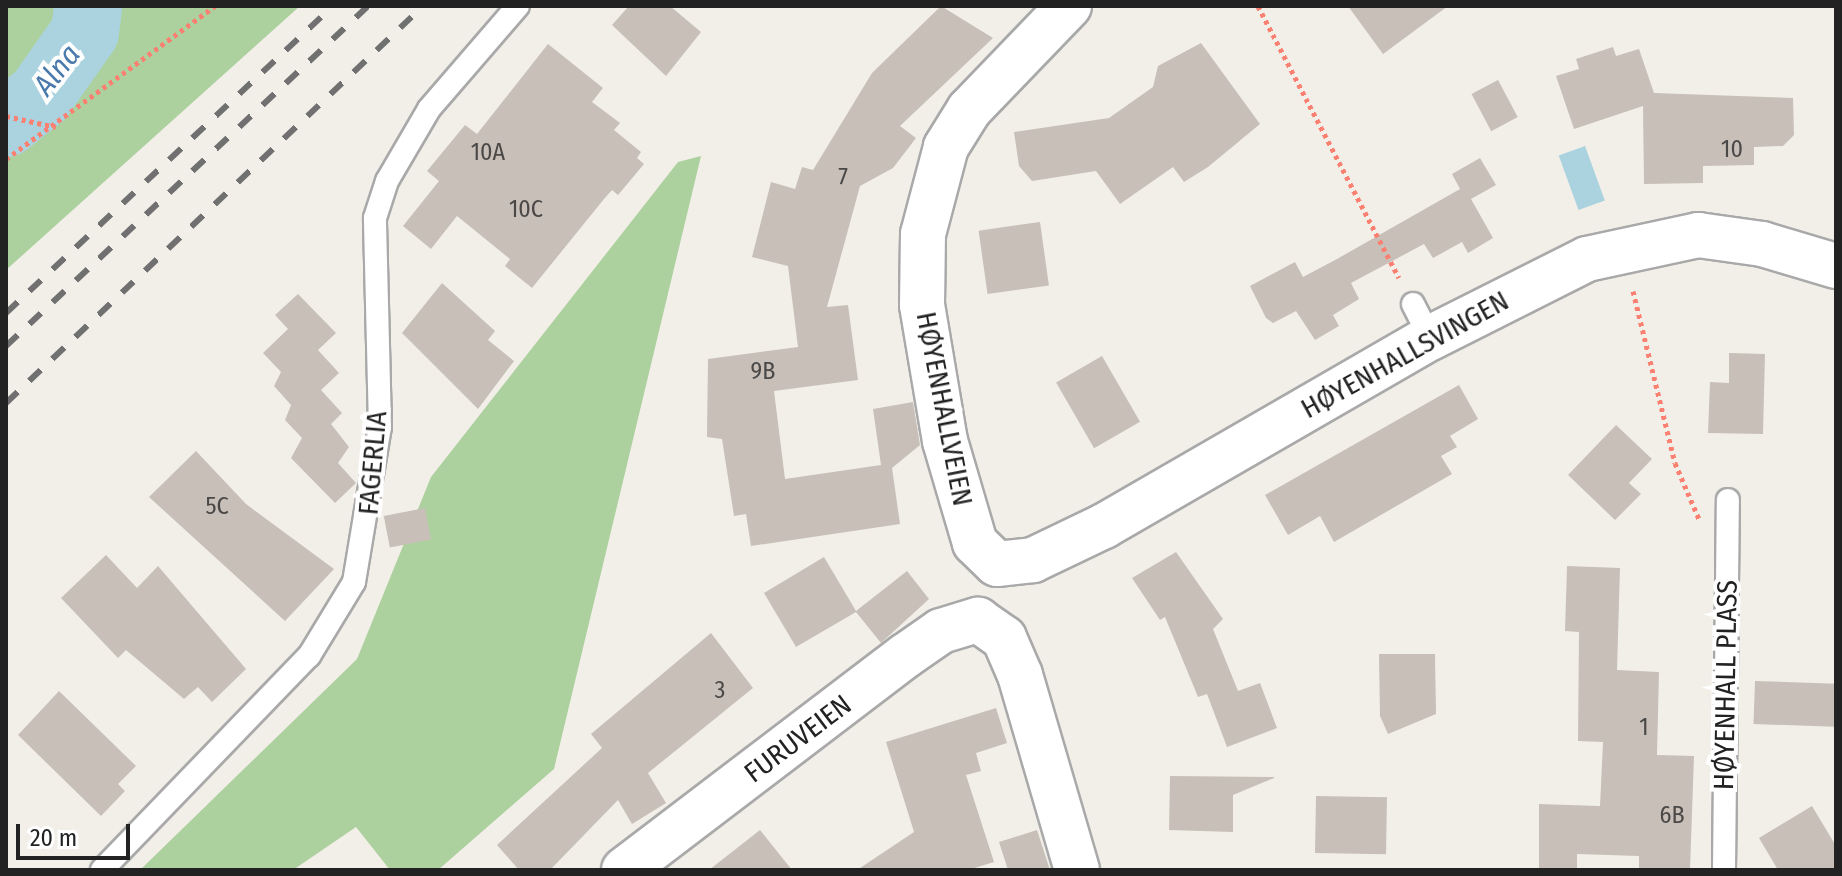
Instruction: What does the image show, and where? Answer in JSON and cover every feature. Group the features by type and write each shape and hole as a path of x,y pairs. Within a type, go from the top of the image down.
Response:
{"street":[{"name":"HØYENHALLVEIEN","path":"997,564 975,543 945,441 922,305 923,234 946,147 969,110 1069,6"},
{"name":"HØYENHALLSVINGEN","path":"997,564 1033,560 1104,526 1422,321 1561,269 1645,241 1731,238 1836,266"},
{"name":"FURUVEIEN","path":"624,870 918,647 978,620 1004,638 1020,675 1077,870"}],"lane":[{"name":"FAGERLIA","path":"102,870 309,656 354,582 380,427 375,218 387,181 429,109 518,6"},
{"name":"HØYENHALL PLASS","path":"1724,870 1728,508"}],"path":[{"path":"6,159 57,127 215,6"},
{"path":"1258,6 1422,321"},
{"path":"6,116 57,127"},
{"path":"1635,299 1693,519 1728,508"}],"green space":[{"path":"6,6 300,6 6,270"},
{"path":"701,156 554,769 438,870 390,870 356,827 293,870 140,870 357,659 431,477 678,162"}],"water":[{"path":"1585,146 1605,201 1579,210 1559,156"}],"building":[{"path":"629,6 670,6 701,32 666,76 612,25"},
{"path":"941,6 993,38 900,126 916,138 893,168 860,186 827,307 848,305 858,380 774,391 785,479 881,465 873,409 913,402 920,445 892,468 900,524 751,546 746,514 734,516 722,439 707,437 708,359 798,347 788,266 752,257 771,182 795,189 802,167 813,170 872,73"},
{"path":"1348,6 1448,6 1383,54"},
{"path":"1201,43 1260,124 1208,167 1184,182 1173,167 1120,204 1096,171 1032,181 1019,166 1014,132 1109,118 1153,87 1158,66"},
{"path":"548,44 603,88 592,102 620,123 614,130 641,152 637,158 644,164 618,195 612,190 532,288 505,266 510,259 457,216 431,249 403,226 439,181 427,171 465,125 477,134"},
{"path":"1613,47 1616,56 1639,49 1654,93 1793,98 1794,135 1783,146 1754,147 1754,165 1703,166 1703,183 1644,184 1643,106 1574,129 1556,76 1579,69 1576,59"},
{"path":"1498,80 1518,117 1491,131 1472,94"},
{"path":"1480,158 1496,185 1471,199 1493,238 1468,253 1462,242 1433,258 1424,244 1351,283 1359,299 1333,315 1339,326 1315,340 1296,311 1273,323 1266,318 1250,286 1295,262 1303,277 1337,259 1460,189 1452,174"},
{"path":"1040,222 1049,285 988,294 979,231"},
{"path":"442,283 495,331 488,340 514,361 478,409 402,333"},
{"path":"298,294 336,333 318,350 339,373 321,390 342,413 331,424 349,447 338,463 356,483 335,503 291,458 302,438 285,420 291,405 274,386 281,372 263,353 288,329 275,315"},
{"path":"1729,353 1765,354 1763,434 1708,433 1710,382 1729,383"},
{"path":"1102,356 1140,422 1094,448 1056,383"},
{"path":"1459,385 1478,419 1450,436 1457,447 1441,456 1452,474 1334,542 1320,516 1288,535 1265,495"},
{"path":"1616,425 1652,459 1629,483 1641,494 1615,520 1568,475"},
{"path":"196,451 246,504 334,569 285,621 149,497"},
{"path":"425,508 431,539 390,547 384,516"},
{"path":"1176,552 1223,619 1213,629 1238,691 1260,683 1277,728 1227,747 1207,694 1198,697 1165,617 1160,620 1132,578"},
{"path":"106,555 137,588 158,566 246,669 212,702 198,687 184,699 126,650 118,658 61,598"},
{"path":"824,557 856,611 907,571 929,599 881,643 856,612 796,647 764,593"},
{"path":"1567,566 1620,568 1617,670 1659,672 1657,755 1694,756 1690,870 1639,870 1639,856 1577,854 1577,870 1539,870 1539,804 1600,806 1603,742 1578,741 1579,632 1565,631"},
{"path":"711,633 753,688 648,773 666,803 632,824 618,800 550,870 519,870 497,845 602,748 591,734"},
{"path":"1379,654 1435,654 1436,714 1388,734 1380,716"},
{"path":"1755,681 1836,684 1834,727 1753,724"},
{"path":"59,691 136,766 118,784 125,791 101,816 18,735"},
{"path":"996,708 1007,743 976,753 981,771 966,775 994,862 968,870 857,870 914,832 886,742"},
{"path":"1170,776 1274,778 1233,795 1233,832 1169,830"},
{"path":"1316,796 1387,797 1386,854 1315,853"},
{"path":"1812,806 1836,846 1836,870 1778,870 1759,838"},
{"path":"760,830 792,870 709,870"},
{"path":"1037,830 1050,870 1008,870 999,842"}],"waterway":[{"name":"Alna","path":"6,123 40,96 85,32 88,6"}],"railway":[{"path":"6,313 333,6"},
{"path":"6,346 368,6"},
{"path":"6,403 423,6"}]}
